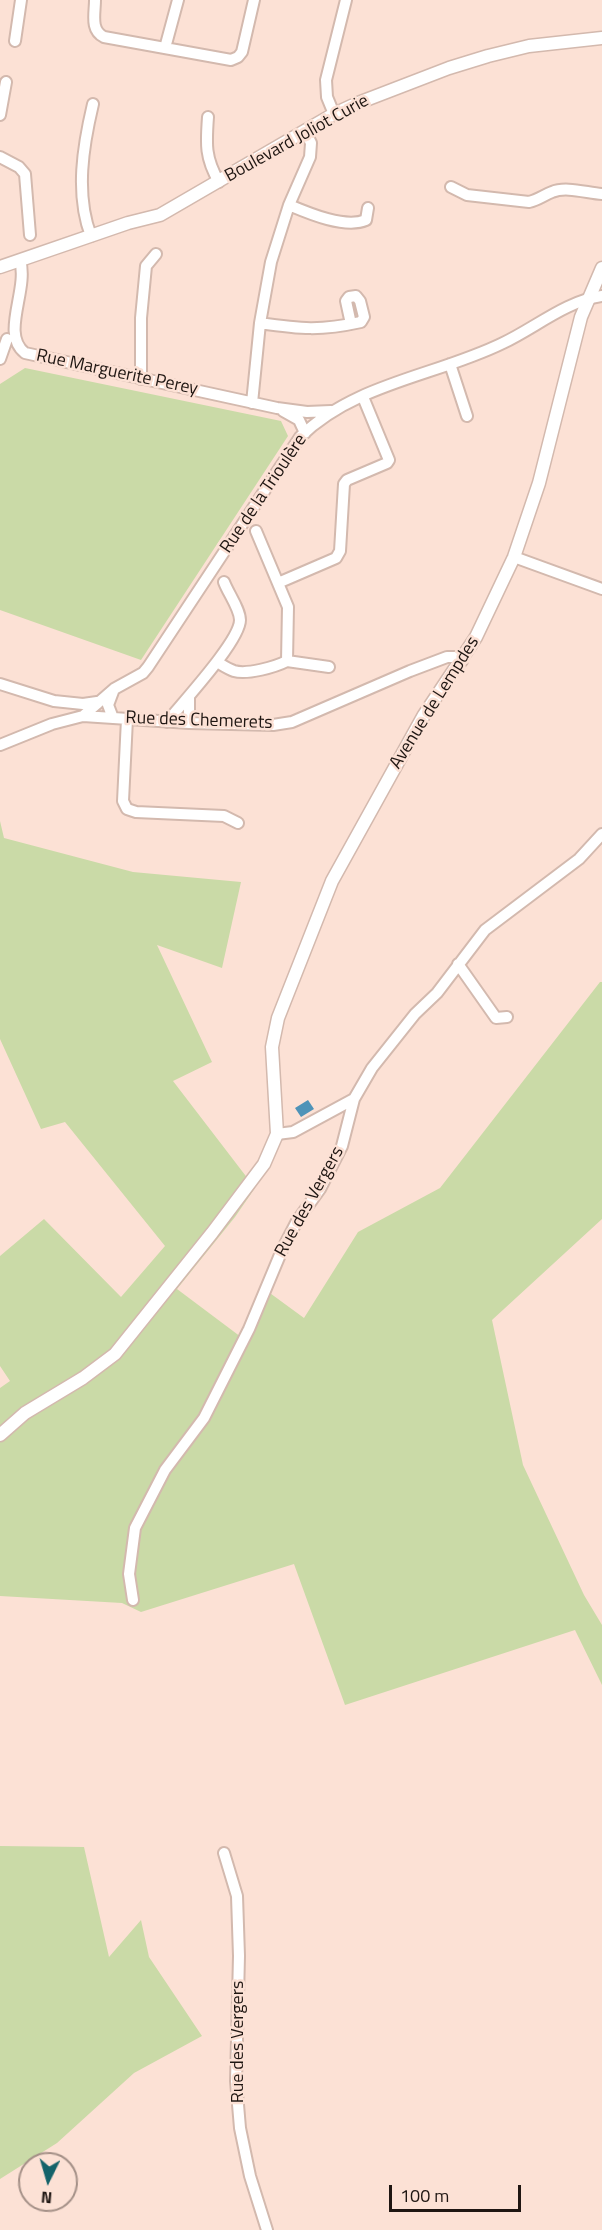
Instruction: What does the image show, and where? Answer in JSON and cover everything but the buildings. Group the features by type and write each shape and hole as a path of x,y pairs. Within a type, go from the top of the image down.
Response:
{"street":[{"path":"15,41 21,0"},
{"path":"95,0 95,29 104,37 231,60 242,52 254,0"},
{"path":"165,48 178,0"},
{"path":"334,114 327,97 326,80 346,0"},
{"name":"Boulevard Joliot Curie","path":"0,267 160,215 334,114 402,86 488,56 529,46 602,38"},
{"path":"0,115 6,82"},
{"path":"90,236 85,218 82,171 93,104"},
{"path":"208,117 206,150 208,160 219,182"},
{"path":"252,403 260,323 271,262 289,205 310,157 311,143 305,131"},
{"path":"0,158 19,167 25,174 30,235"},
{"path":"451,187 467,195 529,202 538,200 553,191 562,190 602,194"},
{"path":"289,205 312,215 359,223 366,220 368,208"},
{"path":"141,379 141,318 146,266 156,254"},
{"path":"0,360 6,339 4,330 6,315 21,270 20,260"},
{"name":"Avenue de Lempdes","path":"277,1134 272,1047 278,1018 332,882 419,724 462,660 490,611 514,557 539,483 581,317 602,268"},
{"name":"Rue de la Trioulère","path":"83,716 114,688 142,673 148,667 305,433 315,423 331,411 404,379 504,343 588,298 602,296"},
{"path":"560,312 570,312 581,317"},
{"path":"260,323 306,330 351,324"},
{"name":"Rue Marguerite Perey","path":"6,339 16,350 25,353 141,379 277,408 308,412 331,411"},
{"path":"450,364 467,416"},
{"path":"278,583 336,558 340,551 344,484 347,480 387,463 389,460 363,397"},
{"name":"Rue Marguerite Perey","path":"277,408 299,420 305,433"},
{"path":"308,412 315,423"},
{"path":"256,531 288,607 286,661"},
{"path":"514,557 602,589"},
{"path":"167,722 217,662 238,628 240,618 224,582"},
{"name":"Rue des Chemerets","path":"0,745 52,724 83,716 189,723 273,725 292,722 410,670 447,657 462,660"},
{"path":"217,662 239,672 274,667 286,661 329,667"},
{"path":"0,684 54,701 97,702 97,717"},
{"path":"113,718 108,705 114,688"},
{"path":"189,696 189,723"},
{"path":"127,719 123,801 127,809 136,812 224,816 238,824"},
{"name":"Rue des Vergers","path":"133,1600 129,1574 135,1528 165,1470 204,1418 249,1329 282,1250 297,1221 320,1189 342,1146 354,1099 372,1068 415,1014 437,993 485,930 579,859 602,834"},
{"path":"458,964 496,1018 507,1017"},
{"path":"0,1435 25,1413 83,1378 115,1354 257,1176 277,1134 293,1132 354,1099"},
{"name":"Rue des Vergers","path":"224,1853 237,1896 239,1956 236,2080 240,2128 250,2176 267,2230"}],"green space":[{"path":"25,368 281,421 288,436 141,660 0,610 0,384"},
{"path":"0,821 4,838 133,872 241,882 222,968 157,945 212,1062 173,1081 255,1188 235,1217 177,1289 241,1337 263,1288 304,1318 358,1232 440,1188 602,982 602,1219 492,1320 523,1465 584,1595 602,1625 602,1685 575,1630 345,1705 294,1564 141,1612 122,1603 0,1596 0,1388 10,1381 0,1366 0,1256 44,1219 121,1297 165,1246 65,1122 41,1129 0,1039"},
{"path":"0,1846 84,1847 109,1957 141,1920 149,1957 202,2036 134,2073 57,2143 43,2152 18,2152 18,2168 0,2179"}],"water":[{"path":"308,1100 314,1109 301,1117 295,1108"}]}
